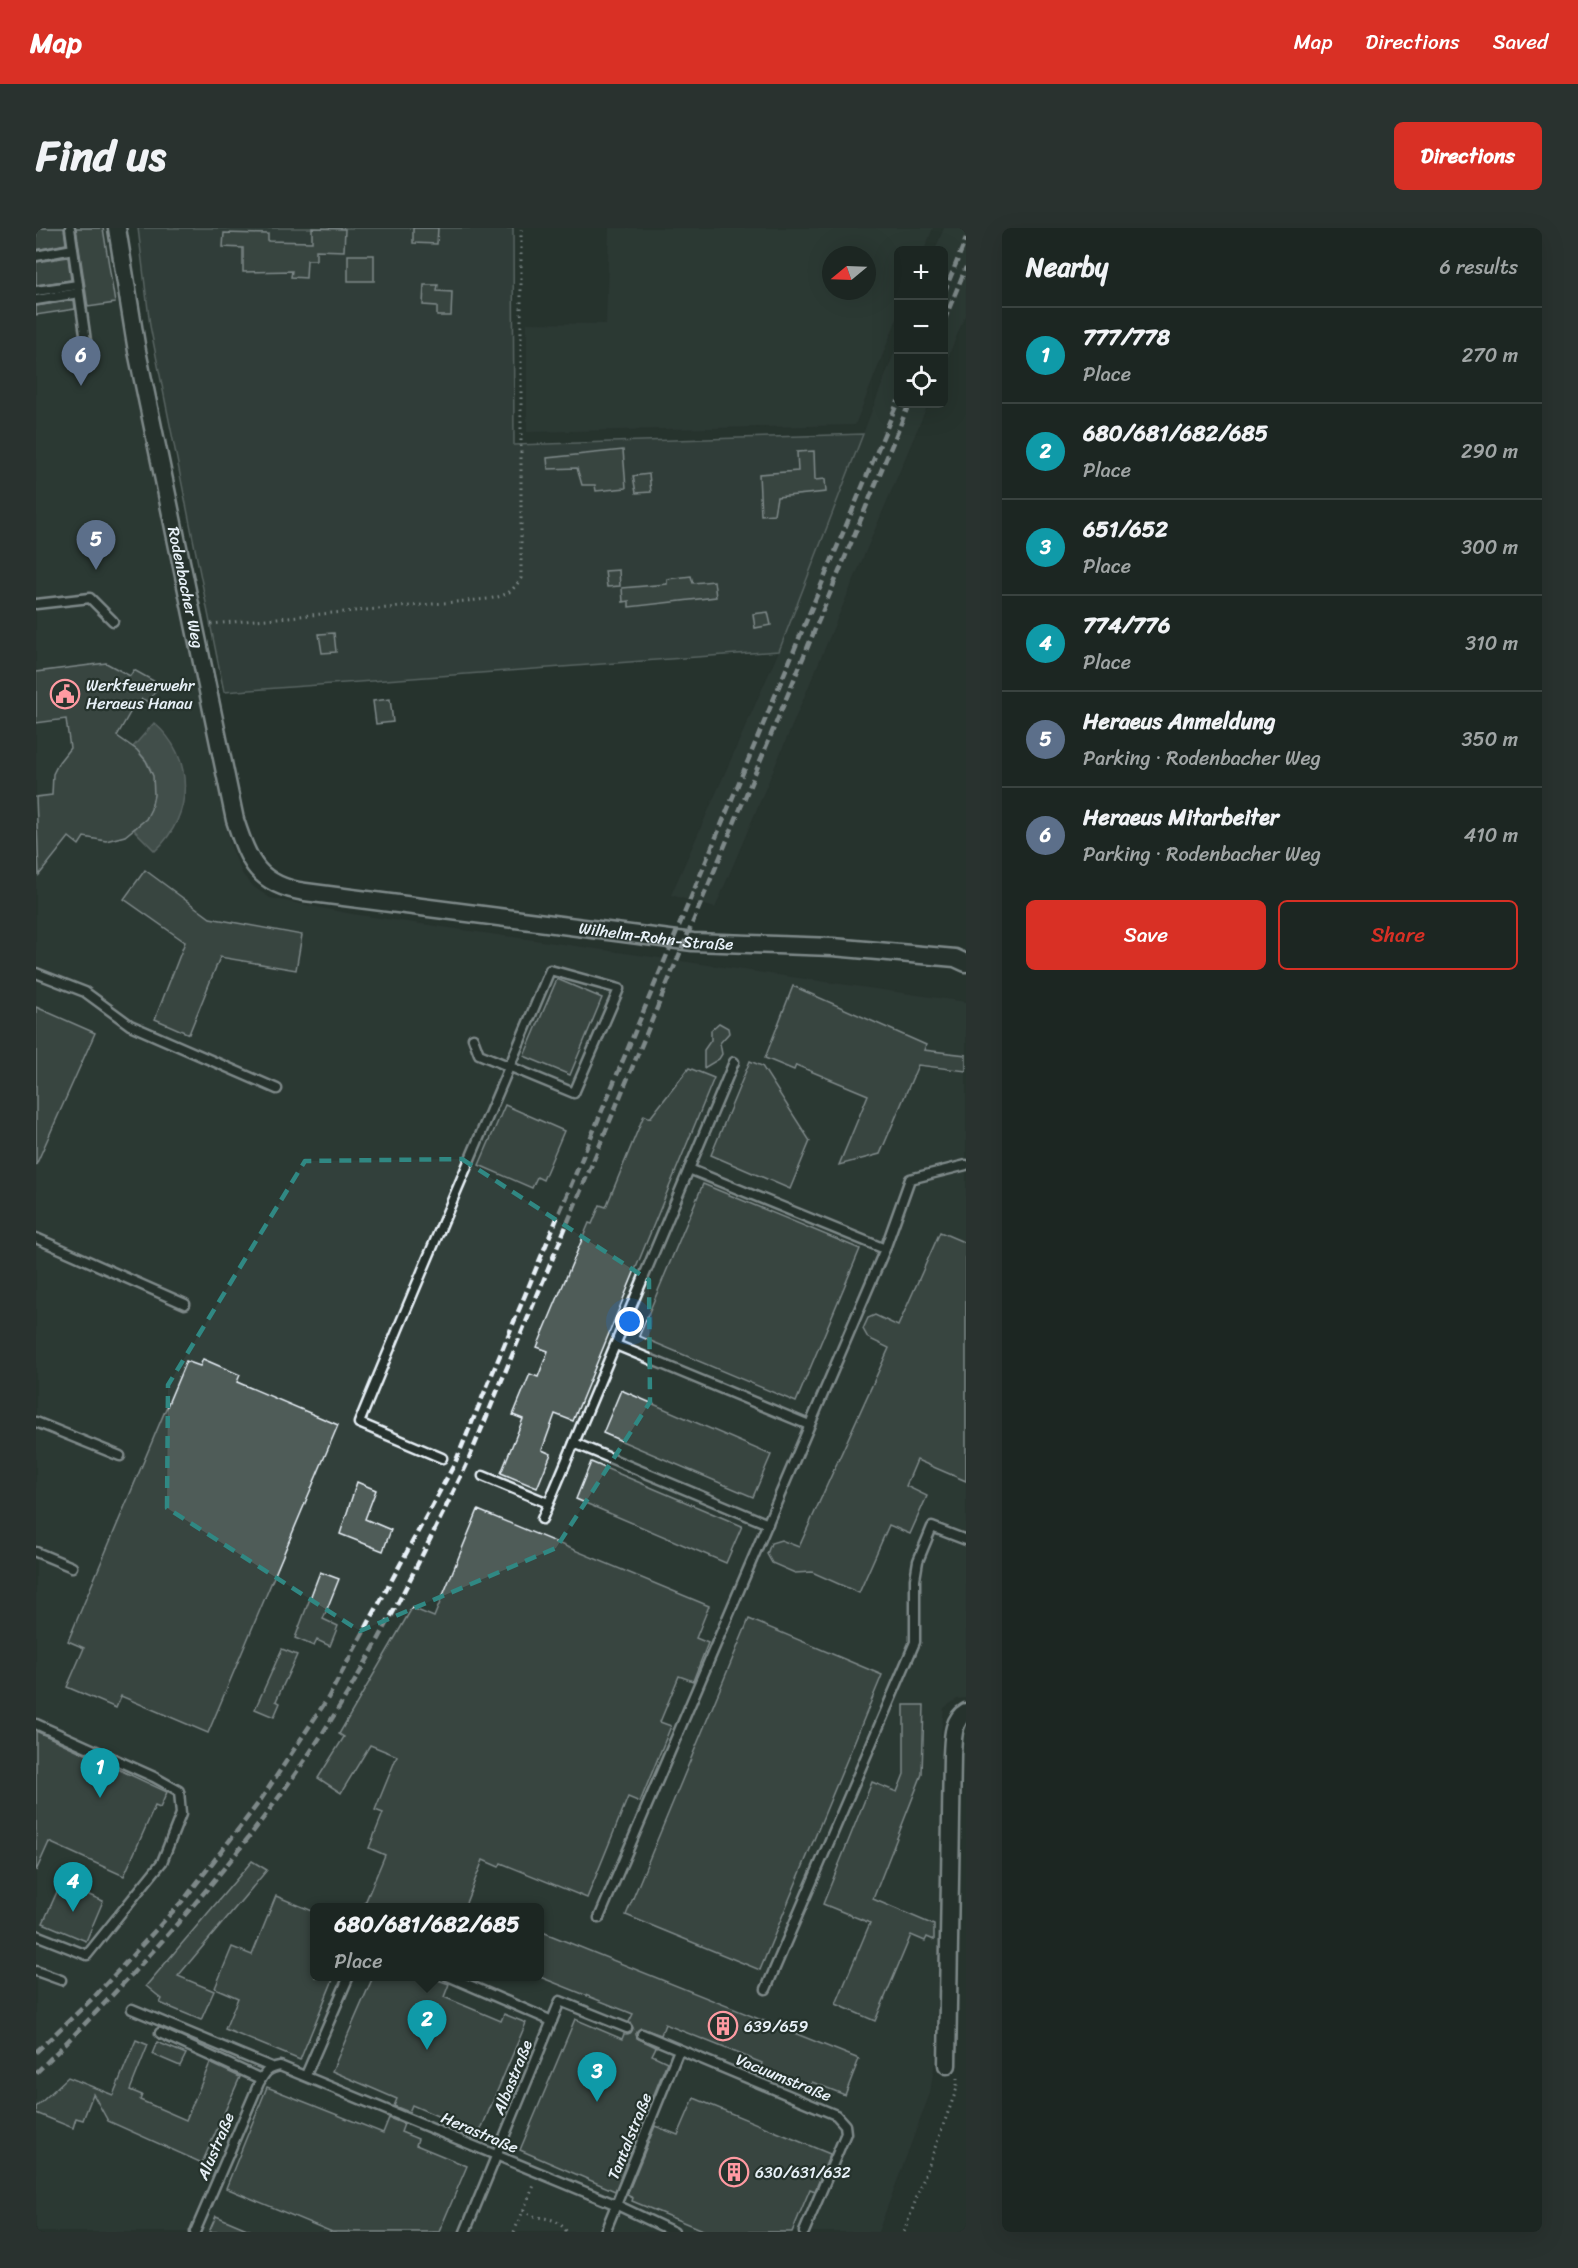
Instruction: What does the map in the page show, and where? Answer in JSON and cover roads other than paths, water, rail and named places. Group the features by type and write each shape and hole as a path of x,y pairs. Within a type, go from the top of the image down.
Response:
{"street":[{"name":"Rodenbacher Weg","path":"117,228 136,351 236,820 253,864 265,878 285,889 358,900"},
{"name":"Wilhelm-Rohn-Straße","path":"358,900 693,942 833,947 962,959"},
{"path":"947,2065 958,1914 953,1741 960,1717 966,1712"}],"lane":[{"path":"70,228 86,341"},
{"path":"36,256 73,249"},
{"path":"36,291 79,289"},
{"path":"36,300 79,289"},
{"path":"36,604 90,598 113,621"},
{"path":"442,1458 359,1423 510,1067 550,970 619,989 574,1093 510,1067 479,1054 473,1038"},
{"path":"36,972 85,992 130,1025 277,1089"},
{"path":"542,1519 734,1062"},
{"path":"599,1918 885,1249 909,1179 966,1165"},
{"path":"689,1169 885,1249"},
{"path":"36,1238 185,1304"},
{"path":"616,1345 809,1425"},
{"path":"36,1422 120,1456"},
{"path":"574,1443 768,1524"},
{"path":"483,1476 548,1503"},
{"path":"766,1989 915,1642 915,1579 918,1562 932,1527 966,1540"},
{"path":"36,1552 72,1567"},
{"path":"36,1724 154,1777 179,1791 181,1814 162,1862 87,1955 36,1935"},
{"path":"36,1971 61,1980"},
{"path":"306,2075 347,1981"},
{"path":"457,1981 552,2021"},
{"name":"Albastraße","path":"465,2232 560,2001 627,2028"},
{"name":"Herastraße","path":"132,2009 266,2073 280,2066 306,2075 617,2205 675,2232"},
{"path":"160,2033 266,2073"},
{"name":"Vacuumstraße","path":"642,2034 836,2115 844,2125 846,2133 804,2232"},
{"name":"Tantalstraße","path":"605,2232 679,2050"},
{"name":"Alustraße","path":"195,2232 266,2073"}],"railway":[{"path":"948,283 966,239"},
{"path":"948,311 966,267"},
{"path":"36,2052 94,1997 186,1897 260,1801 328,1698 455,1463 895,408"},
{"path":"36,2073 162,1941 240,1848 277,1800 311,1750 361,1671 393,1613 466,1466 907,408"}],"place":[{"name":"Heraeus Mitarbeiter","path":"81,386"},
{"name":"Heraeus Anmeldung","path":"96,570"},
{"name":"Werkfeuerwehr Heraeus Hanau","path":"65,694"},
{"name":"777/778","path":"100,1798"},
{"name":"774/776","path":"73,1912"},
{"name":"639/659","path":"723,2026"},
{"name":"680/681/682/685","path":"427,2050"},
{"name":"651/652","path":"597,2102"},
{"name":"630/631/632","path":"734,2172"}]}
